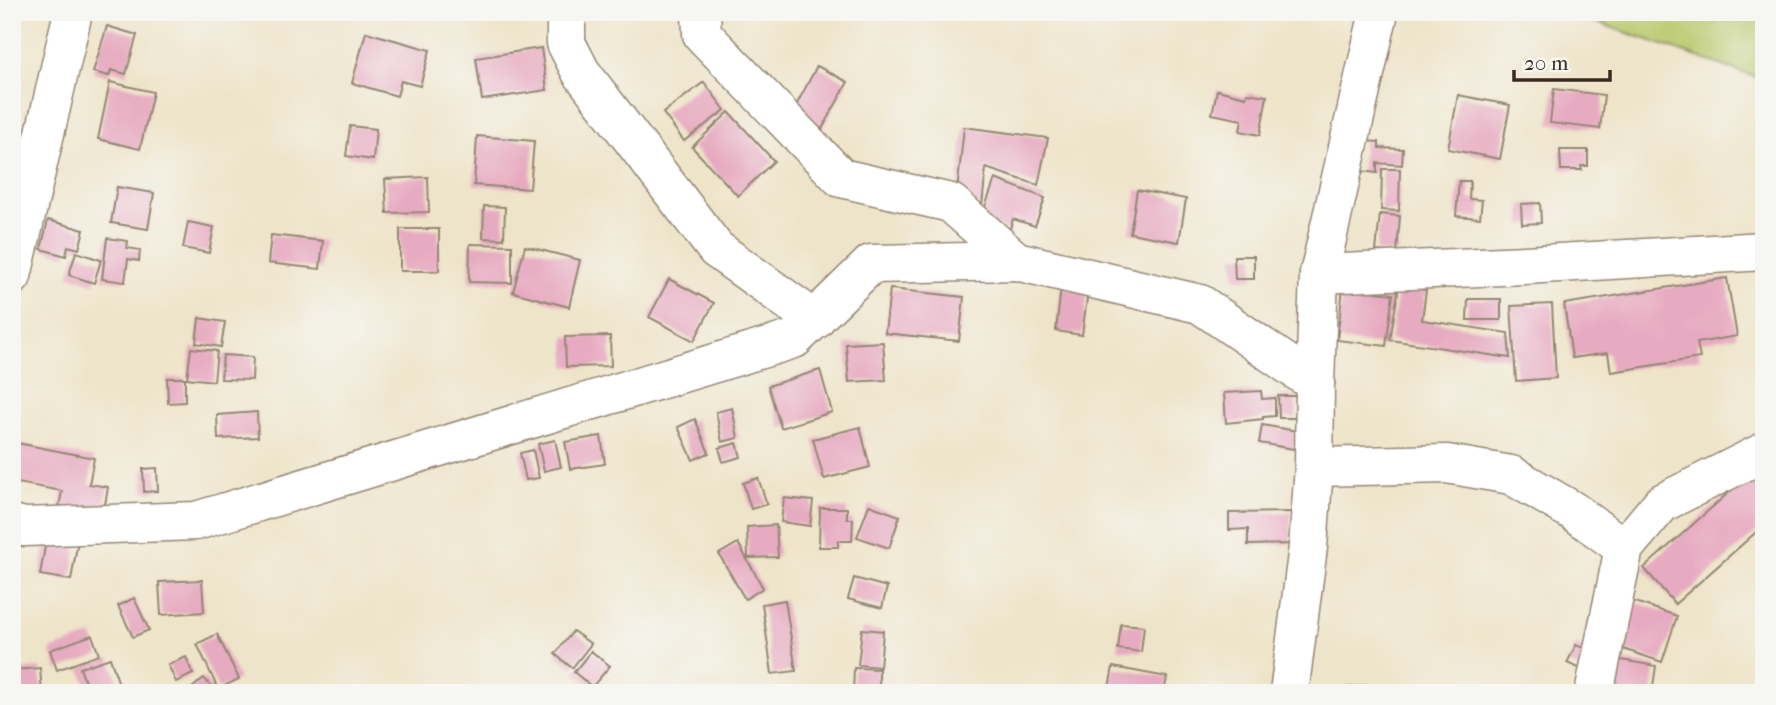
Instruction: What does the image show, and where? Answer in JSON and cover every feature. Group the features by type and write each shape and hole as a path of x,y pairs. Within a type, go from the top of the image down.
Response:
{"street":[{"path":"12,276 73,12"},
{"path":"566,12 566,43 581,72 716,249 815,320"},
{"path":"701,12 702,34 841,178 951,203 1016,261"},
{"path":"1289,693 1308,547 1314,467 1319,274 1379,12"},
{"path":"1319,274 1764,251"},
{"path":"12,524 24,527 195,521 794,339 871,264 1016,261 1200,303 1315,383"},
{"path":"1594,693 1624,548 1662,503 1764,452"},
{"path":"1314,467 1447,464 1511,475 1573,511 1624,548"}],"green space":[{"path":"1567,12 1764,12 1764,80"}],"building":[{"path":"524,12 547,12 545,19"},
{"path":"107,26 137,35 126,74 111,70 109,76 93,72"},
{"path":"366,32 430,50 420,86 401,81 397,96 352,83"},
{"path":"541,48 547,90 482,100 476,58"},
{"path":"817,66 848,82 822,129 792,113"},
{"path":"110,82 153,92 140,149 98,139"},
{"path":"704,82 725,110 684,141 663,113"},
{"path":"1554,89 1604,95 1600,129 1550,123"},
{"path":"1217,90 1246,97 1247,93 1267,96 1260,135 1240,131 1242,120 1212,114"},
{"path":"1458,95 1510,105 1500,159 1448,149"},
{"path":"729,112 774,161 738,196 692,147"},
{"path":"350,126 376,129 373,160 346,156"},
{"path":"964,127 1048,138 1038,185 986,168 982,206 956,202"},
{"path":"477,136 534,141 530,189 474,185"},
{"path":"1364,141 1379,142 1379,148 1403,149 1402,165 1377,163 1377,173 1361,171"},
{"path":"1560,150 1588,150 1588,166 1581,166 1582,170 1561,170"},
{"path":"1382,169 1400,169 1399,211 1381,210"},
{"path":"428,177 429,212 387,213 385,179"},
{"path":"995,179 1045,198 1035,226 1013,219 1009,232 980,221"},
{"path":"1459,181 1470,181 1469,199 1482,200 1480,218 1456,216"},
{"path":"117,187 154,193 148,229 111,223"},
{"path":"1137,190 1186,199 1179,242 1130,233"},
{"path":"1540,203 1541,223 1522,224 1521,204"},
{"path":"484,206 505,207 504,239 483,238"},
{"path":"1380,214 1400,216 1397,253 1376,251"},
{"path":"48,220 84,230 79,249 68,246 66,256 41,249"},
{"path":"188,222 214,227 209,253 183,248"},
{"path":"400,229 439,229 439,271 400,271"},
{"path":"271,235 323,241 320,269 268,263"},
{"path":"107,238 128,241 127,248 140,250 139,261 128,259 125,282 102,279"},
{"path":"470,244 512,245 512,283 469,282"},
{"path":"525,246 580,260 569,307 513,292"},
{"path":"76,252 101,260 94,283 69,275"},
{"path":"1234,256 1254,256 1254,279 1235,279"},
{"path":"1727,278 1737,336 1697,343 1700,358 1611,372 1608,353 1572,358 1564,304"},
{"path":"669,279 714,303 694,341 649,317"},
{"path":"1399,286 1426,290 1422,320 1508,333 1510,358 1390,340"},
{"path":"1061,287 1088,291 1082,335 1056,331"},
{"path":"1343,288 1393,294 1386,346 1337,340"},
{"path":"890,289 964,297 959,341 885,333"},
{"path":"1468,299 1501,299 1501,320 1467,320"},
{"path":"1552,304 1556,378 1516,381 1511,306"},
{"path":"199,318 225,322 221,347 196,343"},
{"path":"610,336 611,366 566,367 565,337"},
{"path":"883,342 886,380 849,382 846,344"},
{"path":"191,348 217,351 214,381 187,378"},
{"path":"223,355 253,357 252,380 221,379"},
{"path":"820,370 832,412 781,428 768,386"},
{"path":"167,378 185,378 185,402 168,403"},
{"path":"1261,391 1262,399 1275,398 1275,416 1226,423 1224,393"},
{"path":"1278,396 1296,396 1296,418 1279,418"},
{"path":"732,408 738,438 722,442 716,412"},
{"path":"257,412 258,437 218,439 217,415"},
{"path":"695,419 709,453 693,460 678,427"},
{"path":"1262,425 1297,431 1294,449 1259,443"},
{"path":"860,427 870,467 824,479 813,439"},
{"path":"601,436 605,464 570,469 565,442"},
{"path":"555,440 561,467 544,471 538,444"},
{"path":"12,442 94,458 89,484 108,487 103,517 57,518 62,491 12,482"},
{"path":"737,443 741,457 723,462 719,448"},
{"path":"533,450 539,478 526,480 520,453"},
{"path":"1764,461 1764,525 1675,604 1644,568"},
{"path":"157,468 158,491 144,492 143,469"},
{"path":"758,478 767,504 751,509 743,483"},
{"path":"784,498 813,501 810,526 781,522"},
{"path":"869,505 900,516 889,548 857,537"},
{"path":"820,508 847,508 847,519 853,519 852,541 838,541 838,547 819,547"},
{"path":"1291,512 1291,544 1248,545 1248,529 1229,530 1229,513"},
{"path":"776,525 778,557 748,558 747,527"},
{"path":"47,535 78,540 71,580 40,575"},
{"path":"738,543 763,588 745,599 719,554"},
{"path":"854,578 887,587 882,608 848,599"},
{"path":"202,580 204,612 161,615 159,582"},
{"path":"134,598 149,630 133,637 118,606"},
{"path":"785,600 796,671 772,674 762,604"},
{"path":"1629,600 1677,616 1662,662 1614,646"},
{"path":"1121,624 1144,626 1141,652 1118,649"},
{"path":"862,629 883,631 880,667 858,665"},
{"path":"573,631 591,644 572,668 555,654"},
{"path":"217,634 239,679 218,689 197,644"},
{"path":"92,635 99,655 57,670 50,650"},
{"path":"1576,645 1589,650 1581,669 1567,663"},
{"path":"591,651 610,666 592,687 574,672"},
{"path":"186,657 193,674 176,682 168,665"},
{"path":"110,658 122,693 89,693 80,668"},
{"path":"1615,659 1656,666 1652,693 1610,693"},
{"path":"1113,667 1167,677 1164,693 1108,693"},
{"path":"40,668 42,693 12,693 12,670"},
{"path":"854,668 879,669 879,693 853,693"},
{"path":"204,678 216,693 194,693 191,689"},
{"path":"1367,685 1368,693 1343,693 1342,688"}]}
